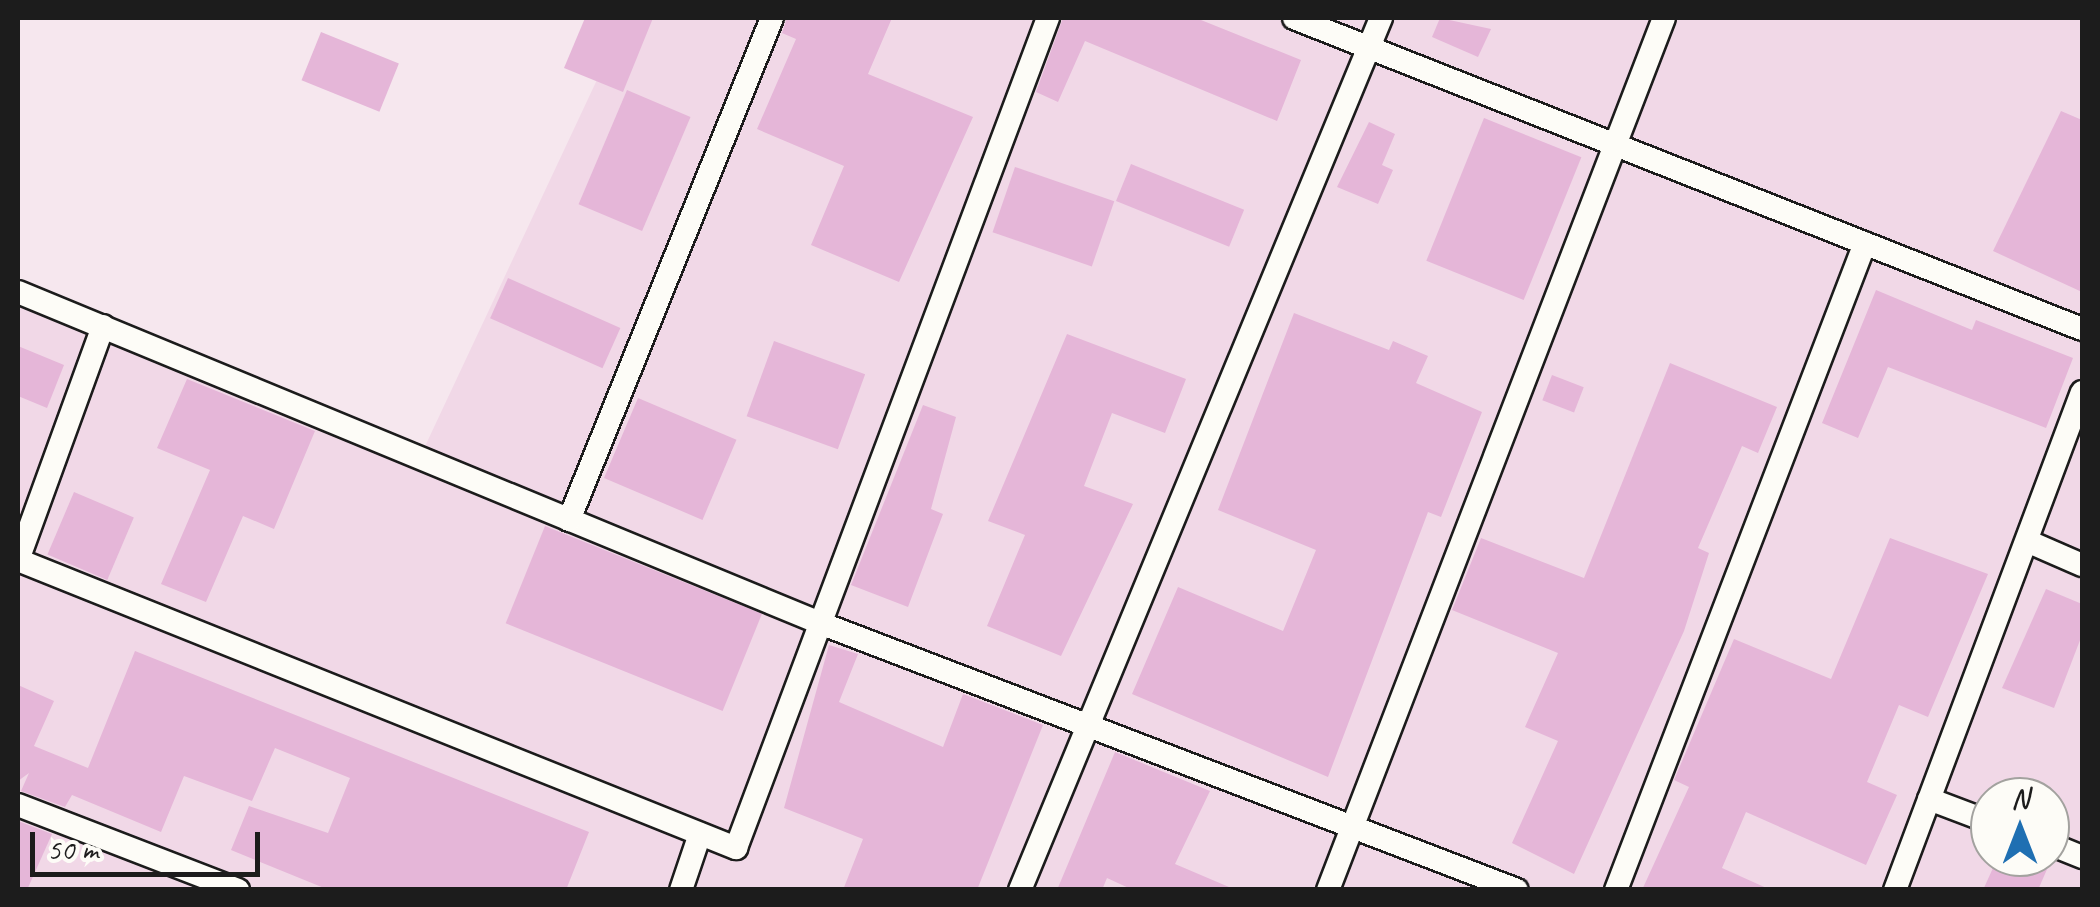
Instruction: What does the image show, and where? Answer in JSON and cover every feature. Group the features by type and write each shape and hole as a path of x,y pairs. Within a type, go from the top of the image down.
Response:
{"street":[{"path":"569,520 772,18"},
{"path":"103,326 18,560 736,848 1048,18"},
{"path":"1294,18 2082,328"},
{"path":"1020,890 1380,18"},
{"path":"1328,890 1664,18"},
{"path":"1616,890 1865,243"},
{"path":"18,292 820,623 1518,890"},
{"path":"1895,890 2082,392"},
{"path":"2026,541 2082,565"},
{"path":"1929,799 1970,814"},
{"path":"18,805 175,878 238,890"},
{"path":"681,890 700,834"}],"shaded area":[{"path":"626,18 2082,18 2082,889 18,889 18,305 420,457"}],"building":[{"path":"585,18 653,18 623,92 564,68"},
{"path":"787,18 892,18 868,74 973,117 899,282 811,245 844,166 757,129 796,39 782,33"},
{"path":"1063,18 1196,18 1301,60 1277,121 1085,41 1058,102 1036,92"},
{"path":"1440,18 1491,29 1478,57 1432,37"},
{"path":"321,32 399,63 379,112 302,80"},
{"path":"627,90 691,117 642,231 579,204"},
{"path":"2061,111 2082,120 2082,292 1993,251"},
{"path":"1484,118 1581,157 1524,300 1426,261"},
{"path":"1369,122 1395,134 1382,165 1393,170 1378,204 1337,187"},
{"path":"1131,164 1244,210 1229,247 1116,201"},
{"path":"1015,167 1114,201 1092,266 993,232"},
{"path":"508,278 620,328 602,368 490,318"},
{"path":"1876,290 1972,330 1976,320 2073,358 2046,428 1888,367 1858,438 1822,423"},
{"path":"1294,313 1389,350 1393,341 1428,356 1416,383 1482,412 1441,517 1428,512 1328,777 1132,694 1178,587 1283,631 1316,550 1218,510"},
{"path":"1067,334 1186,379 1165,433 1112,413 1084,486 1133,504 1061,656 987,626 1025,535 988,521"},
{"path":"774,341 865,374 838,449 747,416"},
{"path":"18,346 64,365 47,408 18,396"},
{"path":"1670,363 1777,407 1758,453 1742,446 1698,548 1709,553 1684,631 1574,874 1512,843 1558,741 1525,727 1558,653 1452,610 1481,538 1584,578"},
{"path":"1552,375 1584,387 1574,412 1542,400"},
{"path":"187,379 315,431 274,529 243,516 206,602 161,584 210,470 157,448"},
{"path":"638,398 736,440 703,520 604,478"},
{"path":"923,405 956,417 931,509 943,514 908,607 851,585"},
{"path":"74,492 134,517 107,580 47,555"},
{"path":"545,526 762,614 723,711 506,623"},
{"path":"1890,538 1988,574 1928,717 1899,705 1867,782 1897,795 1866,865 1746,812 1722,868 1771,890 1642,890 1689,787 1674,780 1734,639 1831,679"},
{"path":"2046,589 2082,604 2082,635 2054,708 2002,688"},
{"path":"829,645 858,654 839,702 943,747 963,694 1043,725 977,890 843,890 863,839 784,808"},
{"path":"135,651 589,832 566,890 329,890 231,850 249,806 328,833 350,778 275,748 252,801 184,776 161,832 72,795 65,807 21,791 29,773 18,781 18,685 54,701 34,746 88,768"},
{"path":"1115,752 1210,791 1175,864 1236,890 1133,890 1107,878 1102,890 1057,890"},
{"path":"18,821 52,834 27,890 18,890"},
{"path":"1989,877 2044,877 2038,890 1983,890"}]}
